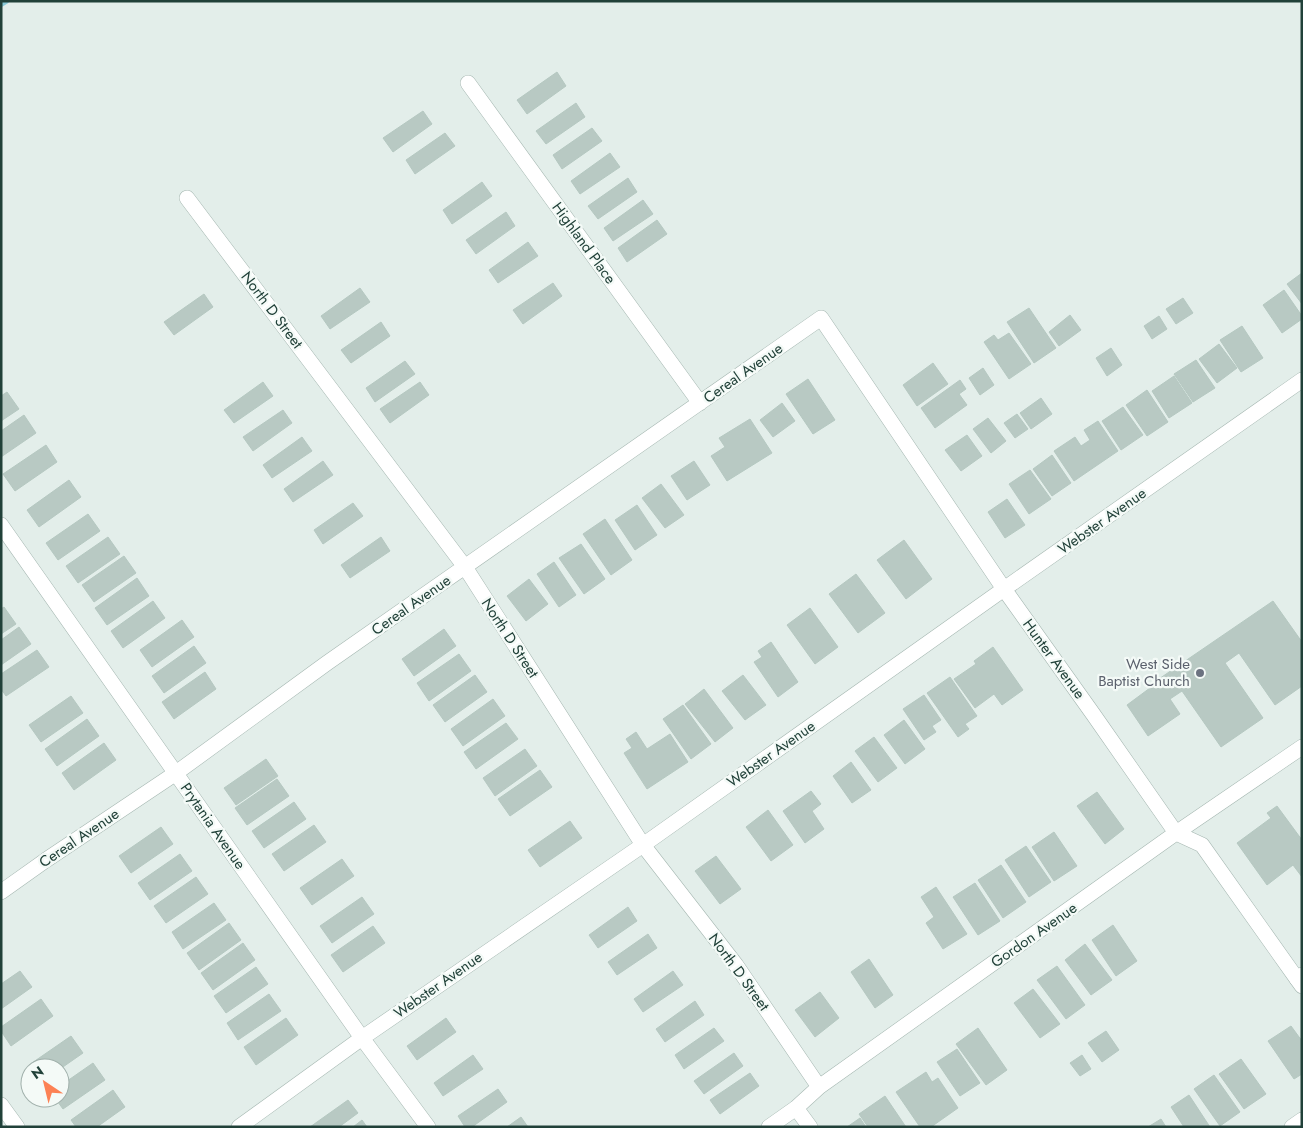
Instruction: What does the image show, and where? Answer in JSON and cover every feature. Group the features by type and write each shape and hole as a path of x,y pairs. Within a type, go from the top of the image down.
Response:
{"street":[{"name":"Highland Place","path":"468,83 700,402"},
{"name":"North D Street","path":"187,198 465,567 643,845 736,965 819,1087"},
{"name":"Cereal Avenue","path":"1,892 176,773 327,663 821,318"},
{"name":"Hunter Avenue","path":"821,318 1004,589 1176,833"},
{"name":"Webster Avenue","path":"239,1127 362,1038 643,845 1302,380"},
{"name":"Prytania Avenue","path":"1,524 362,1038 428,1127"},
{"name":"Gordon Avenue","path":"769,1127 796,1108 819,1087 1176,833 1302,747"},
{"path":"1176,833 1202,845 1300,980"},
{"path":"1,1105 17,1127"},
{"path":"796,1108 810,1127"},
{"path":"1292,1127 1302,1120"}],"building":[{"path":"557,72 566,86 527,114 517,100"},
{"path":"576,103 585,117 546,144 536,131"},
{"path":"423,111 432,124 393,152 383,138"},
{"path":"592,128 602,141 562,169 553,155"},
{"path":"445,133 455,146 415,174 406,160"},
{"path":"610,153 620,167 580,194 571,181"},
{"path":"628,178 637,192 598,219 588,206"},
{"path":"482,182 492,196 452,224 443,210"},
{"path":"643,200 653,214 613,241 604,228"},
{"path":"506,212 515,226 476,254 466,240"},
{"path":"657,220 667,234 627,262 618,248"},
{"path":"528,242 538,256 498,283 489,270"},
{"path":"1302,273 1302,304 1287,284"},
{"path":"553,283 562,296 523,324 513,310"},
{"path":"360,288 370,302 330,329 321,316"},
{"path":"1284,290 1302,316 1302,319 1282,333 1263,305"},
{"path":"204,294 213,307 174,335 164,322"},
{"path":"1183,298 1193,313 1176,324 1166,309"},
{"path":"1029,308 1056,348 1034,363 1007,322"},
{"path":"1070,315 1081,330 1059,346 1049,332"},
{"path":"1159,316 1167,329 1152,339 1144,326"},
{"path":"381,322 390,336 351,363 341,350"},
{"path":"1242,326 1263,358 1241,372 1220,340"},
{"path":"1009,333 1031,364 1009,379 984,342 994,335 998,340"},
{"path":"1219,344 1237,368 1217,383 1199,359"},
{"path":"1111,348 1122,365 1107,376 1096,358"},
{"path":"1196,360 1215,388 1193,402 1174,374"},
{"path":"405,361 415,374 375,402 366,388"},
{"path":"933,363 948,384 917,406 903,385"},
{"path":"983,368 994,385 980,395 969,378"},
{"path":"1174,376 1192,403 1169,418 1152,391"},
{"path":"808,379 835,420 813,434 786,394"},
{"path":"960,380 966,389 959,394 967,405 935,428 921,408"},
{"path":"263,382 273,396 234,423 224,410"},
{"path":"420,382 429,395 390,423 380,409"},
{"path":"1147,390 1168,422 1147,436 1126,405"},
{"path":"7,392 19,409 1,421 1,396"},
{"path":"1041,398 1052,414 1031,429 1020,413"},
{"path":"782,403 795,421 773,437 760,420"},
{"path":"1123,407 1143,435 1121,450 1102,421"},
{"path":"283,410 292,423 253,451 243,437"},
{"path":"1017,414 1028,429 1015,438 1004,423"},
{"path":"24,415 36,433 1,457 1,431"},
{"path":"988,418 1006,441 991,453 973,429"},
{"path":"750,419 772,453 727,481 711,456 725,447 719,438"},
{"path":"1098,421 1118,451 1074,481 1054,451 1075,437 1081,446 1090,440 1084,430"},
{"path":"967,435 982,456 961,471 945,450"},
{"path":"302,437 312,451 272,478 263,465"},
{"path":"46,445 57,462 15,491 3,474"},
{"path":"1052,455 1071,483 1052,496 1033,469"},
{"path":"323,461 333,475 293,502 284,489"},
{"path":"694,461 710,485 687,500 671,476"},
{"path":"1030,470 1051,499 1029,514 1009,484"},
{"path":"69,480 81,497 39,527 27,510"},
{"path":"661,484 684,515 665,528 642,498"},
{"path":"1007,499 1025,525 1005,538 988,512"},
{"path":"353,503 363,516 323,544 314,530"},
{"path":"637,505 657,535 635,550 615,520"},
{"path":"88,514 100,531 58,560 46,543"},
{"path":"605,519 632,560 611,575 583,534"},
{"path":"108,537 120,554 78,583 66,566"},
{"path":"381,537 390,551 350,578 341,565"},
{"path":"904,540 932,579 906,599 877,560"},
{"path":"581,544 605,579 584,594 559,558"},
{"path":"124,556 136,573 94,602 82,585"},
{"path":"554,562 576,595 559,607 537,574"},
{"path":"856,574 885,613 858,633 829,594"},
{"path":"137,578 149,596 107,625 95,608"},
{"path":"529,579 548,604 526,621 507,596"},
{"path":"153,601 165,618 123,648 111,631"},
{"name":"West Side Baptist Church","path":"1273,601 1302,642 1302,686 1275,705 1239,653 1225,663 1263,718 1221,747 1182,691 1170,699 1180,714 1148,736 1127,705 1154,685 1153,683"},
{"path":"4,607 16,624 1,634 1,609"},
{"path":"810,608 838,647 815,664 787,625"},
{"path":"182,620 194,637 152,667 140,650"},
{"path":"19,627 31,644 1,665 1,640"},
{"path":"444,629 456,646 414,676 402,659"},
{"path":"771,642 798,682 778,697 754,662 762,657 758,651"},
{"path":"194,646 206,663 164,693 152,676"},
{"path":"993,647 1023,690 1002,705 994,694 975,708 954,679 976,664 974,661"},
{"path":"37,650 49,667 6,696 1,689 1,674"},
{"path":"459,654 471,671 429,701 417,683"},
{"path":"205,672 216,689 174,719 162,702"},
{"path":"475,675 487,692 445,722 433,705"},
{"path":"743,675 766,705 745,720 722,691"},
{"path":"950,677 977,716 965,724 969,729 958,737 927,693"},
{"path":"704,689 733,728 715,742 685,704"},
{"path":"924,695 941,720 932,726 936,732 924,740 903,709"},
{"path":"71,696 83,713 41,742 29,725"},
{"path":"493,699 505,716 463,746 451,729"},
{"path":"683,705 711,744 691,759 663,719"},
{"path":"87,719 99,736 57,766 45,749"},
{"path":"904,720 925,749 905,764 884,735"},
{"path":"506,723 518,739 476,769 464,752"},
{"path":"636,732 647,749 670,734 688,762 647,789 624,753 632,748 626,739"},
{"path":"874,737 897,768 878,782 855,751"},
{"path":"104,743 116,760 74,790 62,773"},
{"path":"525,749 537,766 495,796 483,778"},
{"path":"266,759 278,776 236,805 224,788"},
{"path":"851,762 871,790 852,803 833,776"},
{"path":"540,770 552,787 510,816 498,799"},
{"path":"277,779 289,796 247,825 235,808"},
{"path":"811,791 821,804 812,811 824,829 805,843 783,811"},
{"path":"1097,792 1124,829 1105,844 1077,806"},
{"path":"294,802 306,819 264,848 252,831"},
{"path":"1277,806 1302,840 1302,877 1293,865 1267,885 1237,843 1271,818 1267,813"},
{"path":"768,810 793,845 771,861 746,827"},
{"path":"570,821 582,838 540,867 528,850"},
{"path":"314,825 326,842 284,871 272,854"},
{"path":"161,827 173,844 131,873 119,856"},
{"path":"1054,832 1077,866 1054,881 1032,847"},
{"path":"1026,846 1051,882 1029,897 1005,860"},
{"path":"180,854 192,871 150,900 138,883"},
{"path":"716,856 741,889 720,904 695,871"},
{"path":"342,859 354,876 312,905 300,888"},
{"path":"1001,865 1026,902 1003,918 978,880"},
{"path":"196,877 208,894 166,923 154,906"},
{"path":"975,883 1000,921 978,935 953,897"},
{"path":"936,887 967,934 943,949 926,923 934,917 921,897"},
{"path":"362,897 374,914 332,943 320,926"},
{"path":"214,903 226,920 183,949 172,932"},
{"path":"628,907 637,921 598,948 589,935"},
{"path":"229,923 241,940 199,970 187,953"},
{"path":"1113,925 1137,961 1116,976 1092,940"},
{"path":"373,926 385,943 343,972 331,955"},
{"path":"648,934 657,948 617,975 608,962"},
{"path":"243,943 255,960 213,990 201,973"},
{"path":"1085,944 1112,980 1091,995 1065,960"},
{"path":"869,959 893,995 875,1008 851,972"},
{"path":"1057,966 1085,1005 1066,1019 1037,980"},
{"path":"256,967 268,984 226,1013 214,996"},
{"path":"20,971 32,987 1,1009 1,984"},
{"path":"673,971 683,985 643,1012 634,999"},
{"path":"1033,989 1060,1024 1040,1038 1014,1003"},
{"path":"820,992 839,1018 815,1037 795,1010"},
{"path":"269,994 281,1011 238,1040 227,1023"},
{"path":"41,999 53,1016 11,1046 1,1031 1,1027"},
{"path":"695,1001 704,1015 665,1042 656,1029"},
{"path":"286,1018 298,1035 256,1065 244,1047"},
{"path":"446,1018 456,1032 417,1060 407,1046"},
{"path":"1291,1026 1302,1041 1302,1074 1294,1079 1268,1041"},
{"path":"714,1028 724,1041 684,1069 675,1055"},
{"path":"978,1028 1007,1070 986,1085 956,1044"},
{"path":"1106,1031 1119,1050 1102,1062 1088,1043"},
{"path":"71,1036 83,1053 70,1062 70,1058 39,1058"},
{"path":"957,1049 980,1083 960,1096 937,1062"},
{"path":"734,1053 743,1066 704,1094 694,1081"},
{"path":"473,1055 483,1069 443,1096 434,1083"},
{"path":"1082,1055 1091,1069 1080,1076 1070,1063"},
{"path":"1241,1059 1266,1094 1244,1109 1219,1074"},
{"path":"93,1063 105,1080 70,1104 70,1079"},
{"path":"926,1072 932,1082 938,1078 958,1108 931,1127 920,1127 896,1092"},
{"path":"750,1073 759,1086 720,1114 710,1100"},
{"path":"1214,1075 1240,1112 1220,1126 1194,1089"},
{"path":"498,1089 507,1102 472,1127 465,1127 458,1116"},
{"path":"113,1090 125,1107 97,1127 76,1127 71,1120"},
{"path":"1189,1095 1210,1127 1184,1127 1171,1107"},
{"path":"885,1096 906,1127 868,1127 859,1114"},
{"path":"348,1100 358,1113 339,1127 310,1127"},
{"path":"521,1117 528,1127 507,1127"},
{"path":"860,1118 866,1127 847,1127"},
{"path":"1161,1119 1166,1127 1148,1127"},
{"path":"362,1120 367,1127 353,1127"}],"waterway":[{"path":"1,4 6,1"}],"place":[{"name":"West Side Baptist Church","path":"1200,673"}]}
